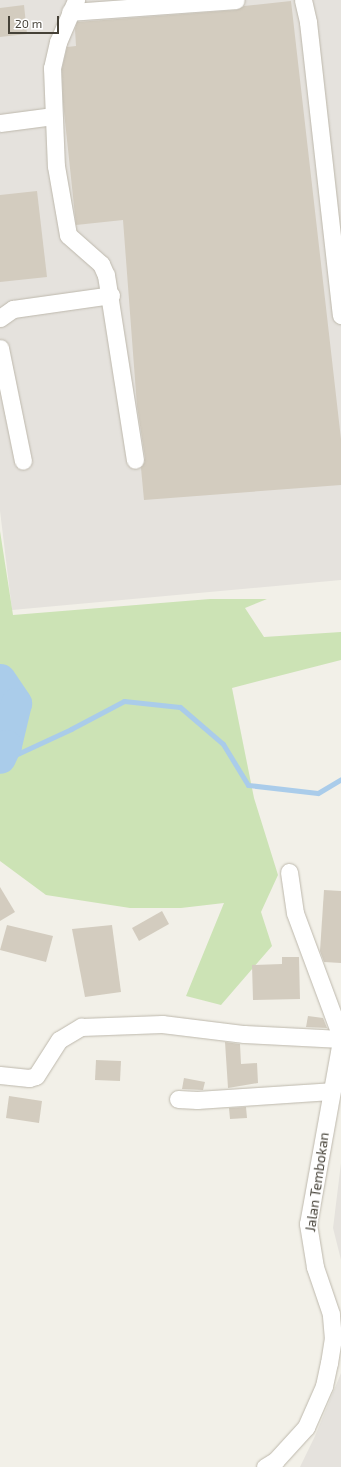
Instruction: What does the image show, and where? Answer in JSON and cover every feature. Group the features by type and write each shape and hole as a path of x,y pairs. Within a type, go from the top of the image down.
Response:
{"street":[{"path":"135,460 111,295 106,275 101,264 68,236 64,224 56,166 52,68 58,42 73,6 236,0"},
{"path":"303,0 308,22 341,315"},
{"path":"0,123 53,116"},
{"path":"0,318 13,309 111,295"},
{"path":"0,348 24,461"},
{"path":"0,1075 29,1078 36,1076 59,1040 81,1027 162,1024 244,1034 341,1039 295,913 289,872"},
{"name":"Jalan Tembokan","path":"266,1467 276,1460 306,1426 321,1392 329,1363 332,1339 331,1314 315,1267 308,1224 341,1039"},
{"path":"178,1099 197,1100 331,1091"}],"shaded area":[{"path":"0,0 341,0 341,580 12,610 0,511"},
{"path":"341,1163 341,1260 333,1228"},
{"path":"341,1373 341,1467 300,1467 315,1436"}],"green space":[{"path":"0,531 13,615 210,599 267,599 245,608 264,637 341,632 341,660 232,688 254,798 278,875 261,912 272,946 221,1005 186,996 224,903 181,908 130,908 46,895 0,861"}],"building":[{"path":"291,1 341,439 341,485 144,500 141,468 145,458 137,406 123,220 76,225 63,102 62,69 67,47 76,46 75,29 77,22 237,10 244,6"},
{"path":"24,5 27,34 0,37 0,8"},
{"path":"37,191 47,277 0,282 0,195"},
{"path":"0,887 15,912 0,921"},
{"path":"324,890 341,891 341,963 324,962 320,951"},
{"path":"162,911 169,924 139,941 132,928"},
{"path":"7,925 53,936 46,962 0,950"},
{"path":"112,925 121,992 85,997 72,929"},
{"path":"282,957 299,957 300,999 253,1000 252,965 282,964"},
{"path":"308,1016 323,1018 327,1028 306,1027"},
{"path":"225,1042 240,1044 241,1064 257,1063 258,1083 228,1088"},
{"path":"96,1060 121,1061 120,1081 95,1080"},
{"path":"184,1078 205,1082 203,1090 182,1089"},
{"path":"9,1096 42,1101 39,1123 6,1118"},
{"path":"246,1107 247,1118 230,1119 229,1108"}],"waterway":[{"path":"0,679 16,703 6,745 0,758"},
{"path":"0,762 71,729 124,701 180,707 223,744 248,785 318,793 341,779"}]}
